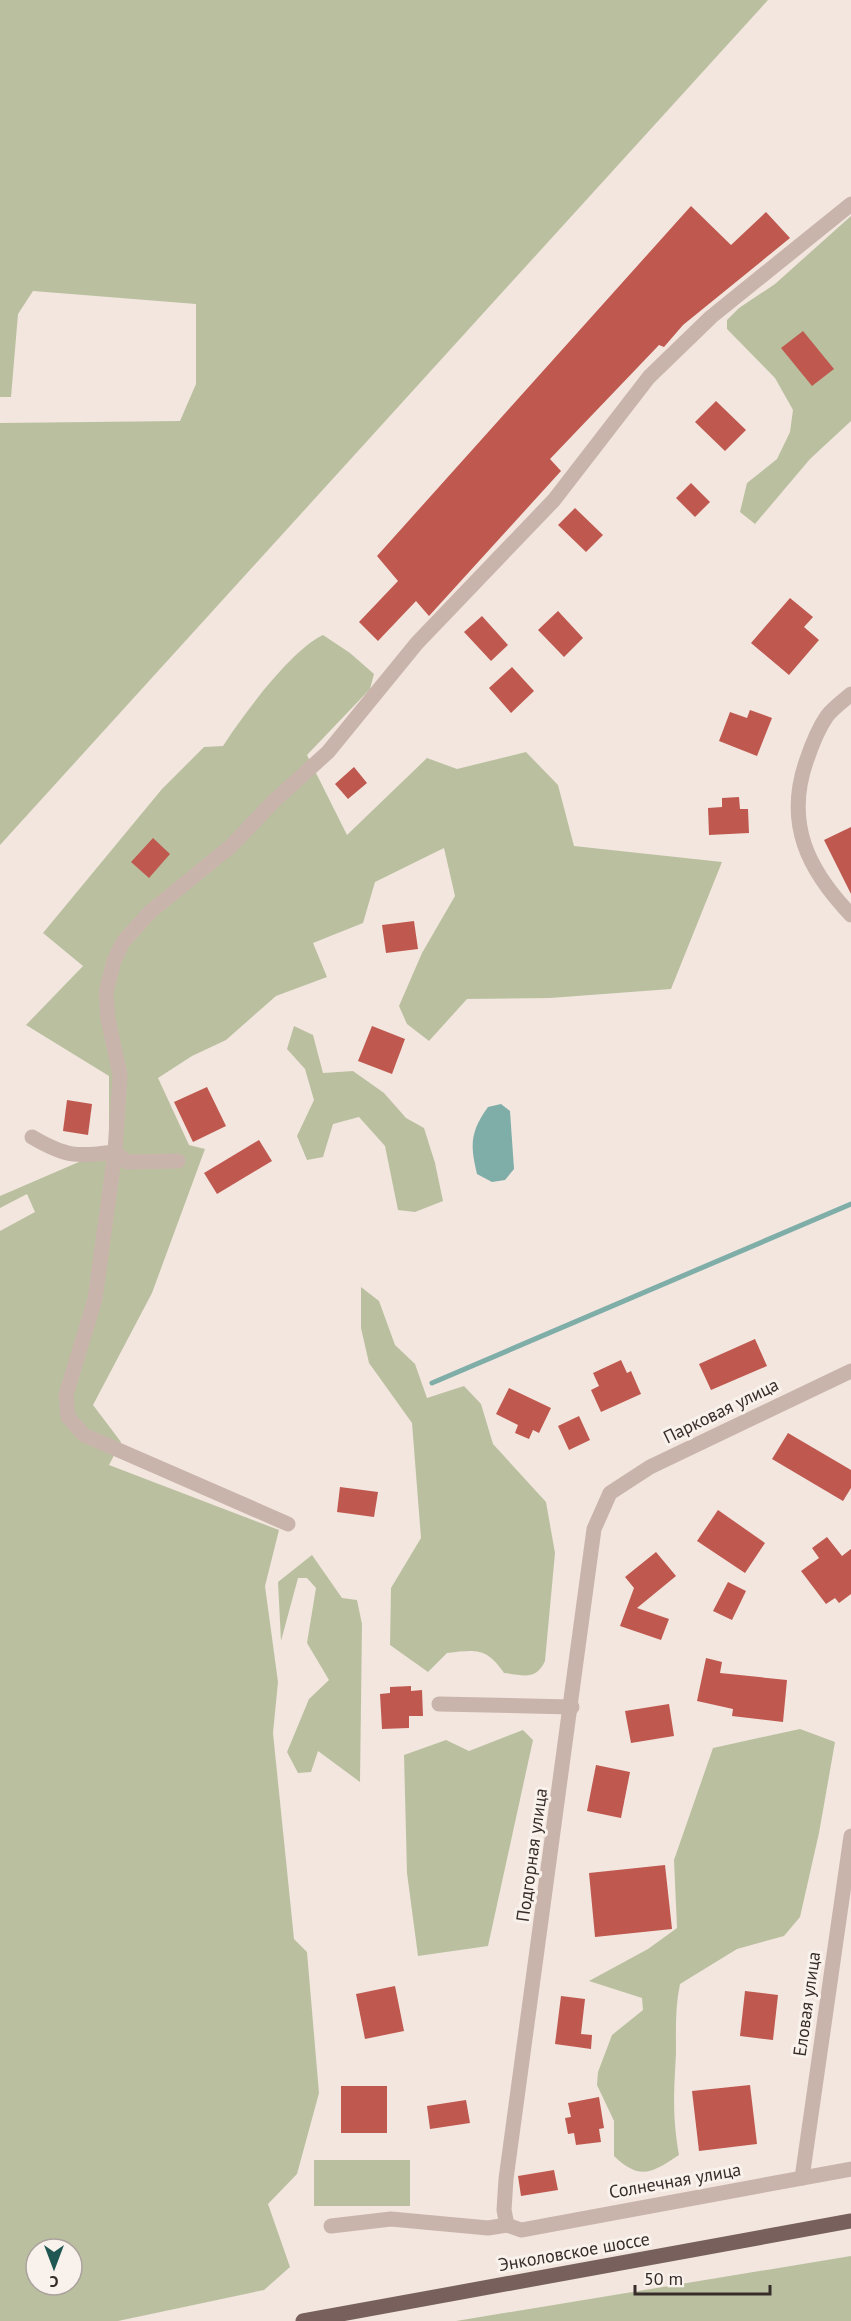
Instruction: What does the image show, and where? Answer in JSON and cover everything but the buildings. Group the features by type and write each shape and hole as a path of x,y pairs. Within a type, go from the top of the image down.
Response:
{"main road":[{"name":"Энколовское шоссе","path":"303,2321 851,2221"}],"street":[{"path":"288,1524 84,1435 68,1417 66,1395 96,1299 115,1152 120,1075 108,1019 106,992 114,961 123,942 150,912 231,846 274,801 328,752 417,643 554,500 649,377 711,317 851,204"},
{"path":"851,694 828,716 812,745 801,777 796,812 802,842 814,870 832,896 851,915"},
{"path":"32,1137 58,1152 88,1155 115,1152 127,1162 178,1161"},
{"name":"Парковая улица","path":"610,1493 650,1467 851,1371"},
{"name":"Подгорная улица","path":"507,2225 504,2210 506,2179 572,1707 594,1529 610,1493"},
{"path":"439,1704 572,1707"},
{"name":"Еловая улица","path":"802,2178 851,1836"},
{"name":"Солнечная улица","path":"331,2226 391,2219 488,2228 507,2225 520,2230 851,2169"}],"green space":[{"path":"0,0 768,0 0,845 0,423 180,421 196,384 196,304 33,291 18,314 11,397 0,397"},
{"path":"851,216 851,421 810,459 755,524 740,512 747,483 777,459 790,432 793,410 775,378 727,329 727,320 739,308 775,284"},
{"path":"323,635 350,653 374,674 370,689 307,755 347,835 427,758 457,769 526,752 558,785 574,846 722,862 671,989 550,998 467,999 429,1041 407,1024 399,1006 422,953 455,896 444,848 375,882 363,923 313,943 327,977 276,996 226,1040 192,1056 158,1078 189,1145 205,1149 152,1293 93,1405 121,1442 109,1465 279,1530 265,1586 278,1682 273,1733 294,1939 307,1952 319,2093 297,2174 268,2204 290,2267 264,2290 118,2321 0,2321 0,1231 35,1212 27,1194 0,1208 0,1196 109,1149 109,1076 26,1025 83,966 43,933 162,789 204,747 223,746 268,684 297,654"},
{"path":"294,1026 313,1035 323,1073 353,1071 384,1093 406,1118 424,1128 435,1163 443,1201 415,1212 398,1210 385,1146 359,1117 333,1124 323,1157 307,1160 297,1136 314,1100 305,1069 287,1049"},
{"path":"361,1287 379,1301 395,1345 415,1364 427,1398 464,1386 481,1404 493,1444 546,1502 555,1553 545,1661 533,1674 504,1673 492,1658 473,1651 447,1653 428,1672 390,1645 391,1588 421,1538 412,1423 369,1363 361,1328"},
{"path":"312,1555 342,1598 357,1600 362,1624 360,1782 318,1751 311,1772 298,1773 287,1752 309,1699 329,1680 307,1643 316,1588 307,1578 298,1578 281,1641 278,1582"},
{"path":"800,1729 835,1742 819,1833 800,1917 784,1936 737,1949 680,1984 674,2104 679,2155 653,2170 646,2172 631,2169 614,2156 614,2121 597,2085 598,2072 612,2035 643,2010 642,1998 589,1981 648,1949 677,1928 674,1860 713,1748"},
{"path":"523,1730 533,1740 488,1946 418,1956 407,1873 404,1755 446,1740 469,1751"},
{"path":"314,2160 410,2160 410,2206 314,2206"},
{"path":"851,2256 851,2321 456,2321"}],"water":[{"path":"501,1104 510,1111 514,1169 505,1180 492,1182 477,1174 473,1155 473,1139 478,1124 488,1107"}],"waterway":[{"path":"432,1383 851,1204"}]}
